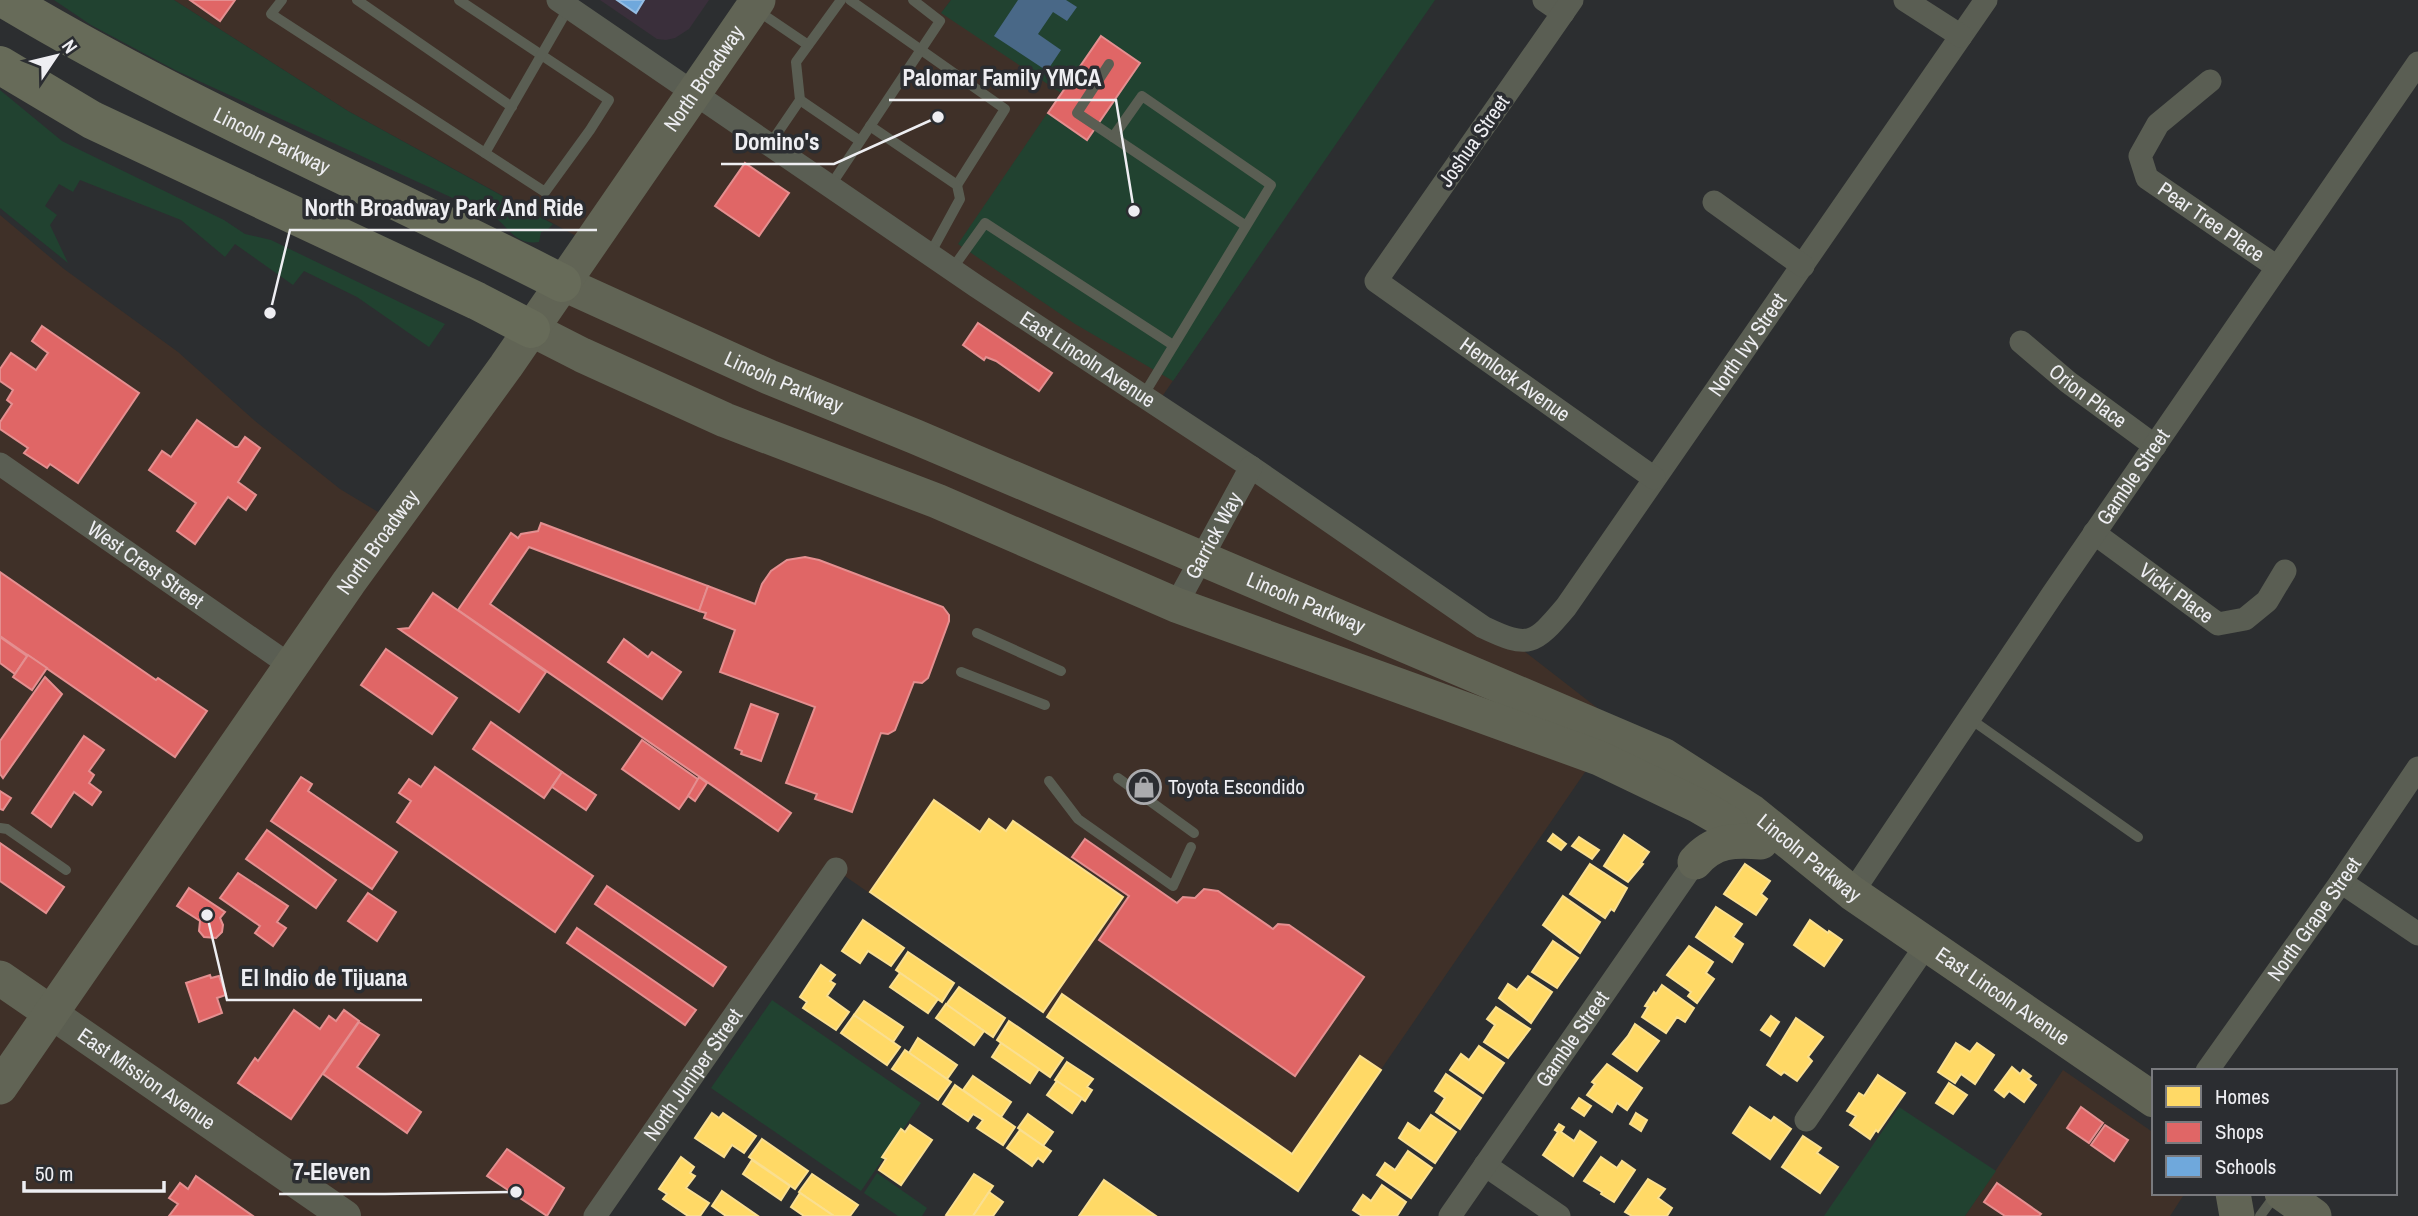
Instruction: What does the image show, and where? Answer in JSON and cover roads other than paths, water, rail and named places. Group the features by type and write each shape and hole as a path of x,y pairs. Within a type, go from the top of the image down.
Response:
{"highway":[{"name":"Lincoln Parkway","path":"6,0 90,49 163,87 562,283"},
{"name":"Lincoln Parkway","path":"0,65 92,120 531,329"}],"main road":[{"name":"North Broadway","path":"0,1087 291,666 531,329 756,4"},
{"name":"Lincoln Parkway","path":"562,283 769,377 1663,755 1752,812 1852,892"},
{"name":"Lincoln Parkway","path":"531,329 725,420 937,501 1176,605 1599,758 1699,806 1852,892"},
{"path":"1695,862 1713,846 1727,841 1761,842"},
{"name":"East Lincoln Avenue","path":"1852,892 2152,1099"},
{"path":"0,978 51,1013"},
{"name":"East Mission Avenue","path":"51,1013 345,1216"},
{"path":"2233,1195 2237,1216"},
{"path":"2282,1195 2314,1216"}],"street":[{"path":"1905,0 1961,36"},
{"name":"North Ivy Street","path":"1483,627 1510,640 1529,640 1544,633 1566,607 1986,0"},
{"name":"East Lincoln Avenue","path":"563,4 952,269 1251,467 1483,627"},
{"name":"Joshua Street","path":"1376,281 1560,4"},
{"name":"Gamble Street","path":"1852,892 2094,533 2418,63"},
{"name":"Pear Tree Place","path":"2210,81 2158,124 2140,156 2147,178 2277,267"},
{"path":"1714,202 1803,266"},
{"name":"Hemlock Avenue","path":"1376,281 1654,478"},
{"name":"Orion Place","path":"2021,342 2068,383 2155,446"},
{"name":"West Crest Street","path":"0,464 291,666"},
{"name":"Garrick Way","path":"1176,605 1251,467"},
{"name":"Vicki Place","path":"2094,533 2218,624 2245,619 2267,601 2285,571"},
{"name":"North Grape Street","path":"2208,1069 2342,882 2418,768"},
{"name":"Gamble Street","path":"1450,1216 1695,862"},
{"name":"North Juniper Street","path":"595,1216 836,869"},
{"path":"2342,882 2418,934"},
{"path":"1806,1120 1927,944"},
{"path":"1485,1166 1559,1216"}],"lane":[{"path":"282,0 271,14 545,192 609,100 459,0"},
{"path":"358,0 512,107"},
{"path":"770,144 800,100 796,62 841,0"},
{"path":"850,0 1005,109 957,185"},
{"path":"831,185 940,21 913,0"},
{"path":"485,153 541,55 563,4"},
{"path":"756,4 808,45"},
{"path":"1109,64 1077,113 1246,226"},
{"path":"1113,137 1142,96 1271,185 1143,396"},
{"path":"800,100 860,141"},
{"path":"870,127 957,185 960,199 930,254"},
{"path":"952,269 985,223 1173,345"},
{"path":"977,633 1061,671"},
{"path":"961,672 1045,705"},
{"path":"1969,718 2138,837"},
{"path":"1118,778 1194,834"},
{"path":"1049,781 1078,819 1173,886 1191,847"},
{"path":"0,828 7,829 66,870"},
{"path":"2260,1216 2277,1195"}],"water":[{"path":"1018,0 1066,0 1077,7 1067,21 1053,12 1038,34 1061,50 1047,71 994,36"}],"place":[{"name":"Domino's","path":"938,117"},
{"name":"Palomar Family YMCA","path":"1134,211"},
{"name":"North Broadway Park And Ride","path":"270,313"},
{"name":"Toyota Escondido","path":"1144,787"},
{"name":"El Indio de Tijuana","path":"207,915"},
{"name":"7-Eleven","path":"516,1192"}]}
